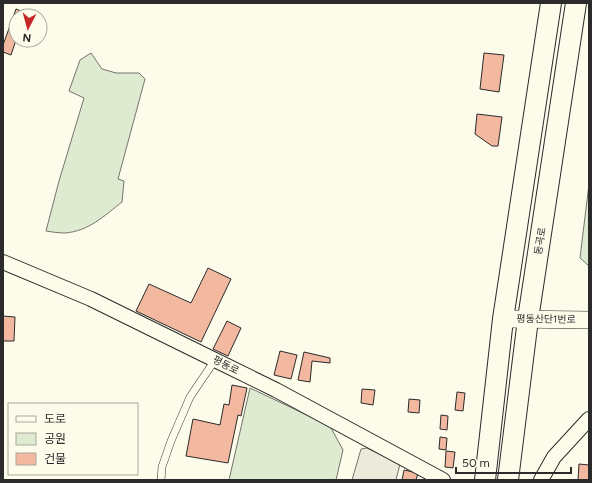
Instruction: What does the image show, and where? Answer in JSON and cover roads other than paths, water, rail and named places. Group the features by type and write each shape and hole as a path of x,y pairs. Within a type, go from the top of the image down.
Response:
{"main road":[{"path":"485,480 503,318 551,3"},
{"name":"동곡로","path":"508,480 528,319 576,3"}],"street":[{"name":"평동로","path":"3,262 91,299 276,390 443,480"},
{"name":"평동산단1번로","path":"503,318 589,320"},
{"path":"541,480 554,457 589,419"}],"lane":[{"path":"161,480 162,467 190,397 215,360"}]}
